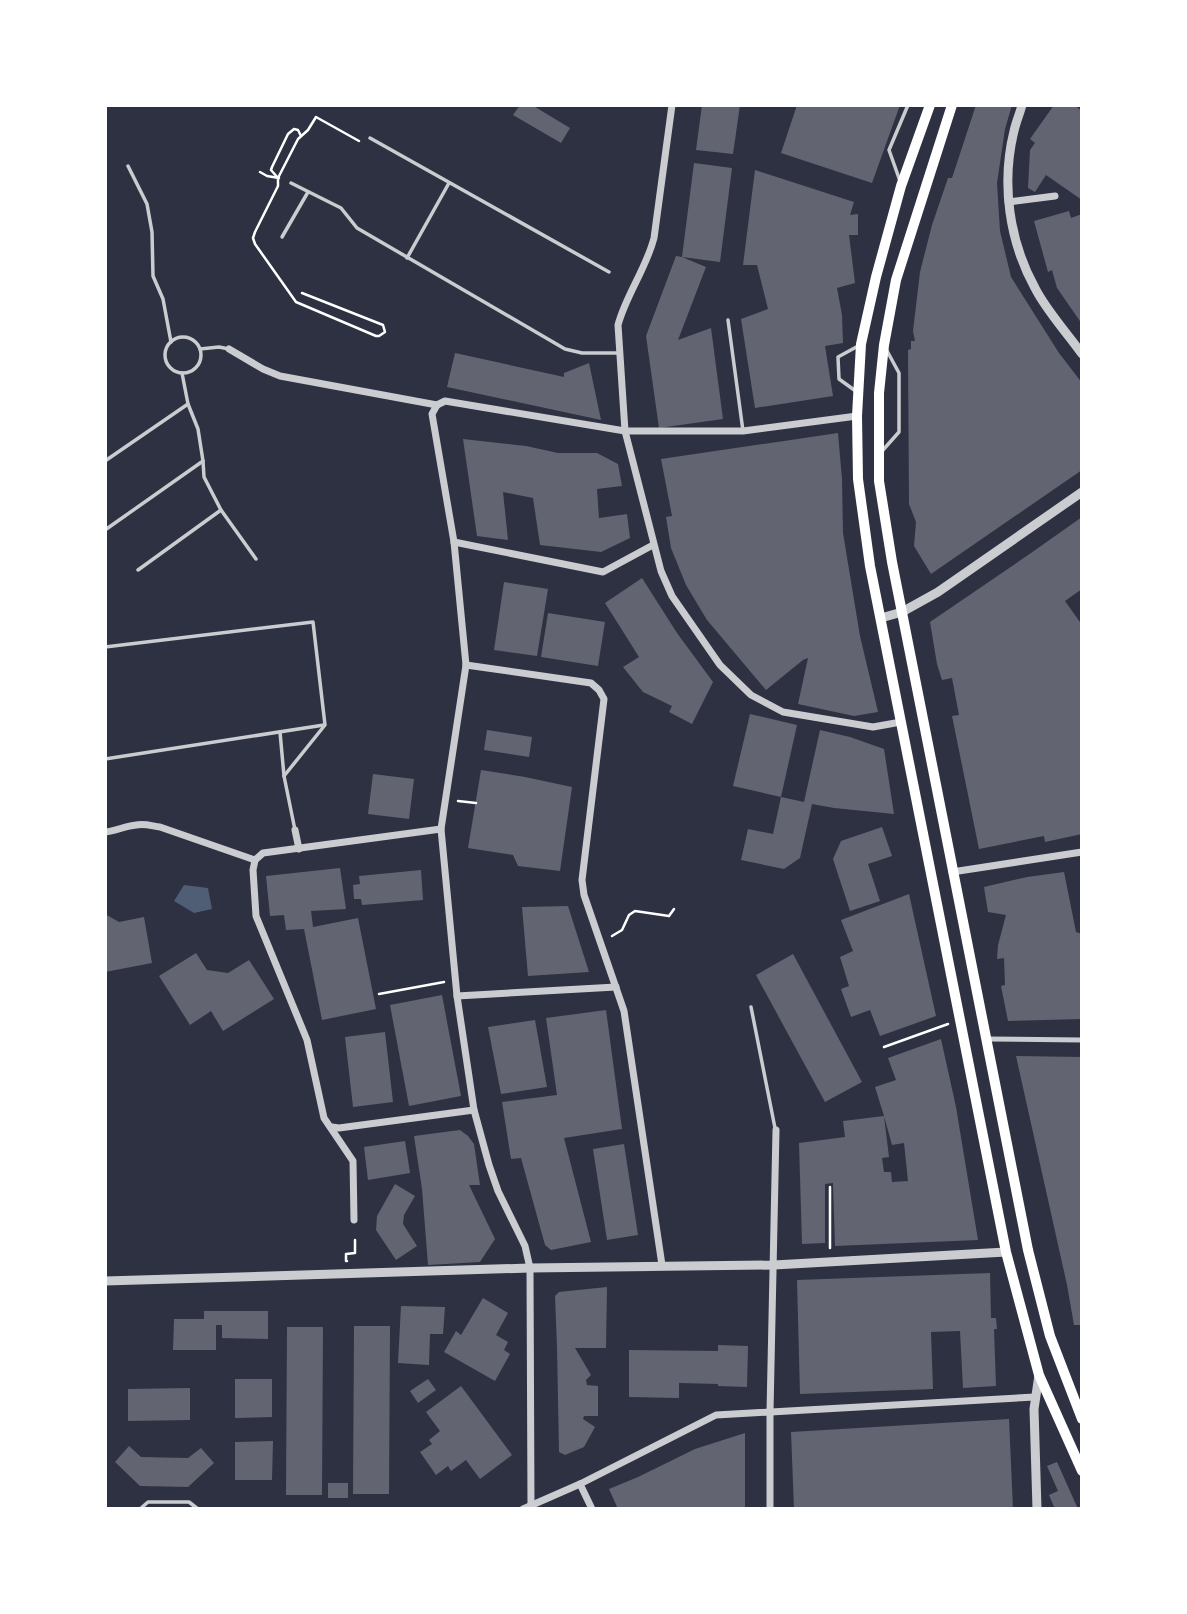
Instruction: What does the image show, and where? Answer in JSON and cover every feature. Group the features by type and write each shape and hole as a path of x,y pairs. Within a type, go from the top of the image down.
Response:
{"main road":[{"path":"930,105 901,186 876,277 862,344 857,416 859,491 870,566 1006,1252 1039,1375 1082,1471"},
{"path":"952,105 896,280 884,345 879,393 880,481 952,872 1032,1270 1050,1336 1082,1417"}],"street":[{"path":"672,105 650,255 622,309 618,326 625,431 661,571 672,596 720,664 751,695 783,712 873,727 901,722"},
{"path":"1022,105 1014,131 1008,202 1021,258 1036,290 1082,354"},
{"path":"1008,202 1055,196"},
{"path":"229,349 280,376 437,405"},
{"path":"857,416 744,431 625,431 445,401 437,405 432,414 454,542 466,665 441,829 455,980 474,1110 498,1191 525,1246 530,1268 527,1508 716,1415 1035,1397"},
{"path":"881,618 902,612 938,592 1082,492"},
{"path":"454,542 603,572 653,545"},
{"path":"466,665 591,683 604,699 582,880 584,895 624,1011 662,1265"},
{"path":"105,832 146,824 255,860"},
{"path":"354,1220 352,1161 324,1118 307,1040 256,916 253,870 255,860 264,853 441,829"},
{"path":"295,830 299,849"},
{"path":"952,872 1082,852"},
{"path":"457,996 616,987"},
{"path":"986,1038 1082,1040"},
{"path":"332,1127 474,1110"},
{"path":"770,1509 776,1130"},
{"path":"105,1281 530,1268 774,1265 1006,1252"},
{"path":"1037,1509 1035,1397 1039,1375"},
{"path":"580,1484 592,1509"}],"lane":[{"path":"901,186 889,150 908,105"},
{"path":"370,138 609,272"},
{"path":"128,166 147,205 152,232 153,276 163,299 172,342"},
{"path":"407,258 449,182"},
{"path":"291,183 341,208 357,228 565,349 582,353 620,353"},
{"path":"282,237 308,192"},
{"path":"728,320 744,431"},
{"path":"180,338 195,342 200,349 197,367 193,370 182,373 173,370 167,363 166,352 172,342 180,338"},
{"path":"858,393 839,379 838,357 862,344"},
{"path":"879,454 899,432 900,373 884,345"},
{"path":"200,349 229,349"},
{"path":"182,373 188,404 198,429 204,477 221,509 256,559"},
{"path":"105,461 188,404"},
{"path":"105,530 203,461"},
{"path":"138,570 221,509"},
{"path":"105,647 313,622 325,724 284,776"},
{"path":"105,759 325,724"},
{"path":"280,732 284,776 295,830"},
{"path":"751,1007 776,1130"},
{"path":"141,1509 148,1502 189,1502 198,1509"}],"path":[{"path":"302,293 383,325 385,332 376,336 296,302 253,238 278,186 278,178 301,135 308,130 316,117 365,144 370,138"},
{"path":"278,178 271,170 288,134 294,129 301,135"},
{"path":"260,172 291,183"},
{"path":"446,799 475,803"},
{"path":"599,941 622,930 629,915 635,911 669,916 674,909"},
{"path":"379,994 455,980"},
{"path":"884,1047 961,1020"},
{"path":"830,1187 830,1262"},
{"path":"355,1240 355,1253 346,1254 346,1261 355,1260 355,1273"}],"water":[{"path":"184,885 208,888 212,909 194,913 174,901"}],"building":[{"path":"520,105 532,105 570,128 561,143 513,115"},
{"path":"702,105 740,105 733,154 696,150"},
{"path":"797,105 900,105 872,183 781,153"},
{"path":"976,105 1012,105 1005,129 997,183 1000,231 1011,277 1059,353 1082,383 1082,470 931,574 914,546 916,522 909,504 908,350 911,349 911,341 915,341 913,331 920,272 932,225 948,178 952,178"},
{"path":"1054,105 1074,105 1082,111 1082,200 1046,175 1035,192 1028,188 1030,150 1035,143 1030,139"},
{"path":"694,163 732,168 720,262 682,257"},
{"path":"755,170 854,202 850,215 858,214 858,235 849,235 855,283 837,288 843,343 825,346 833,396 755,408 741,319 768,309 757,265 743,265"},
{"path":"1069,211 1071,218 1082,214 1082,324 1057,288 1052,270 1048,272 1034,221"},
{"path":"676,256 706,267 678,340 711,328 723,419 659,428 646,336"},
{"path":"455,353 564,377 564,373 589,363 601,420 447,387"},
{"path":"838,433 843,533 860,636 878,712 854,716 798,704 808,658 766,690 707,620 686,585 671,548 666,517 672,516 661,459"},
{"path":"463,439 526,446 558,453 597,453 618,464 622,486 597,489 599,518 627,514 630,538 601,552 540,545 533,498 503,492 508,540 477,536"},
{"path":"1082,517 1082,589 1065,601 1082,625 1082,834 1045,842 1044,836 979,849 952,716 959,715 952,678 942,680 930,622"},
{"path":"642,578 677,633 713,682 692,724 669,712 672,706 643,692 623,667 639,657 605,603"},
{"path":"504,582 548,589 537,656 494,650"},
{"path":"548,613 605,622 598,666 541,657"},
{"path":"750,714 797,725 781,797 733,786"},
{"path":"487,730 532,737 529,757 484,750"},
{"path":"820,730 884,749 894,814 812,804 800,858 784,869 741,860 748,829 773,834 781,797 804,802"},
{"path":"481,770 572,787 560,871 518,866 513,855 468,848"},
{"path":"373,774 414,779 409,819 368,814"},
{"path":"882,827 892,856 868,864 880,901 850,911 833,859 841,841"},
{"path":"340,868 346,909 311,911 313,927 358,918 376,1009 322,1020 304,929 286,930 284,915 270,916 266,876"},
{"path":"421,870 423,900 362,905 361,899 354,899 353,885 360,884 359,876"},
{"path":"1064,872 1076,932 1082,934 1082,1019 1008,1021 1001,986 1005,985 1004,958 997,959 1006,915 988,912 984,887"},
{"path":"909,894 936,1016 880,1036 870,1010 851,1017 841,989 849,986 840,957 853,951 841,920"},
{"path":"568,906 589,972 528,976 522,907"},
{"path":"105,914 119,922 144,917 152,963 105,972"},
{"path":"196,953 207,970 228,973 249,960 274,999 223,1031 211,1011 190,1025 159,976"},
{"path":"793,954 862,1082 825,1102 756,975"},
{"path":"442,995 461,1096 409,1106 390,1005"},
{"path":"606,1010 622,1129 564,1138 591,1242 551,1250 545,1245 521,1158 511,1159 502,1102 557,1095 546,1018"},
{"path":"535,1020 547,1087 501,1094 488,1027"},
{"path":"385,1032 393,1102 353,1107 345,1037"},
{"path":"941,1039 956,1107 978,1240 835,1246 833,1183 825,1184 825,1243 802,1244 799,1143 845,1137 843,1121 884,1116 875,1087 896,1080 888,1058","holes":["884,1116 892,1145 904,1143 908,1181 892,1182 891,1172 884,1172 882,1158 889,1157"]},
{"path":"1016,1056 1082,1057 1082,1325 1074,1325"},
{"path":"460,1130 474,1144 480,1185 469,1185 495,1239 480,1262 428,1265 422,1189 414,1136"},
{"path":"405,1141 410,1173 368,1180 364,1147"},
{"path":"624,1144 638,1235 607,1240 593,1149"},
{"path":"395,1184 415,1196 404,1215 403,1224 417,1246 396,1260 376,1230 377,1216"},
{"path":"990,1273 991,1318 996,1318 997,1329 994,1329 996,1386 963,1388 960,1331 931,1332 933,1389 800,1394 797,1280"},
{"path":"607,1287 606,1348 575,1348 591,1375 586,1380 587,1385 598,1386 598,1416 584,1416 583,1419 595,1427 584,1447 565,1455 559,1452 555,1296 559,1292"},
{"path":"483,1298 508,1313 496,1335 508,1342 504,1350 510,1354 495,1381 444,1352 456,1331 461,1335"},
{"path":"401,1306 445,1307 443,1334 430,1334 429,1365 398,1363"},
{"path":"204,1311 268,1311 268,1339 222,1338 222,1325 216,1325 216,1350 173,1350 174,1319 204,1319"},
{"path":"354,1326 390,1326 389,1494 353,1494"},
{"path":"287,1327 323,1327 322,1495 286,1495"},
{"path":"718,1345 748,1346 747,1387 679,1383 679,1398 629,1397 629,1350 718,1351"},
{"path":"235,1379 272,1379 272,1417 235,1418"},
{"path":"428,1379 436,1390 418,1403 410,1391"},
{"path":"461,1386 512,1455 480,1479 466,1460 451,1471 448,1466 436,1475 420,1452 432,1444 429,1440 440,1431 426,1412"},
{"path":"190,1388 190,1420 128,1421 128,1389"},
{"path":"1009,1419 1013,1509 794,1509 791,1432"},
{"path":"745,1433 745,1509 618,1509 609,1489 695,1449"},
{"path":"273,1441 272,1480 235,1480 235,1442"},
{"path":"129,1446 141,1457 188,1458 201,1448 214,1463 188,1487 140,1486 115,1462"},
{"path":"1057,1462 1078,1509 1055,1509 1049,1495 1058,1491 1047,1466"},
{"path":"328,1483 348,1483 348,1498 328,1498"}]}
